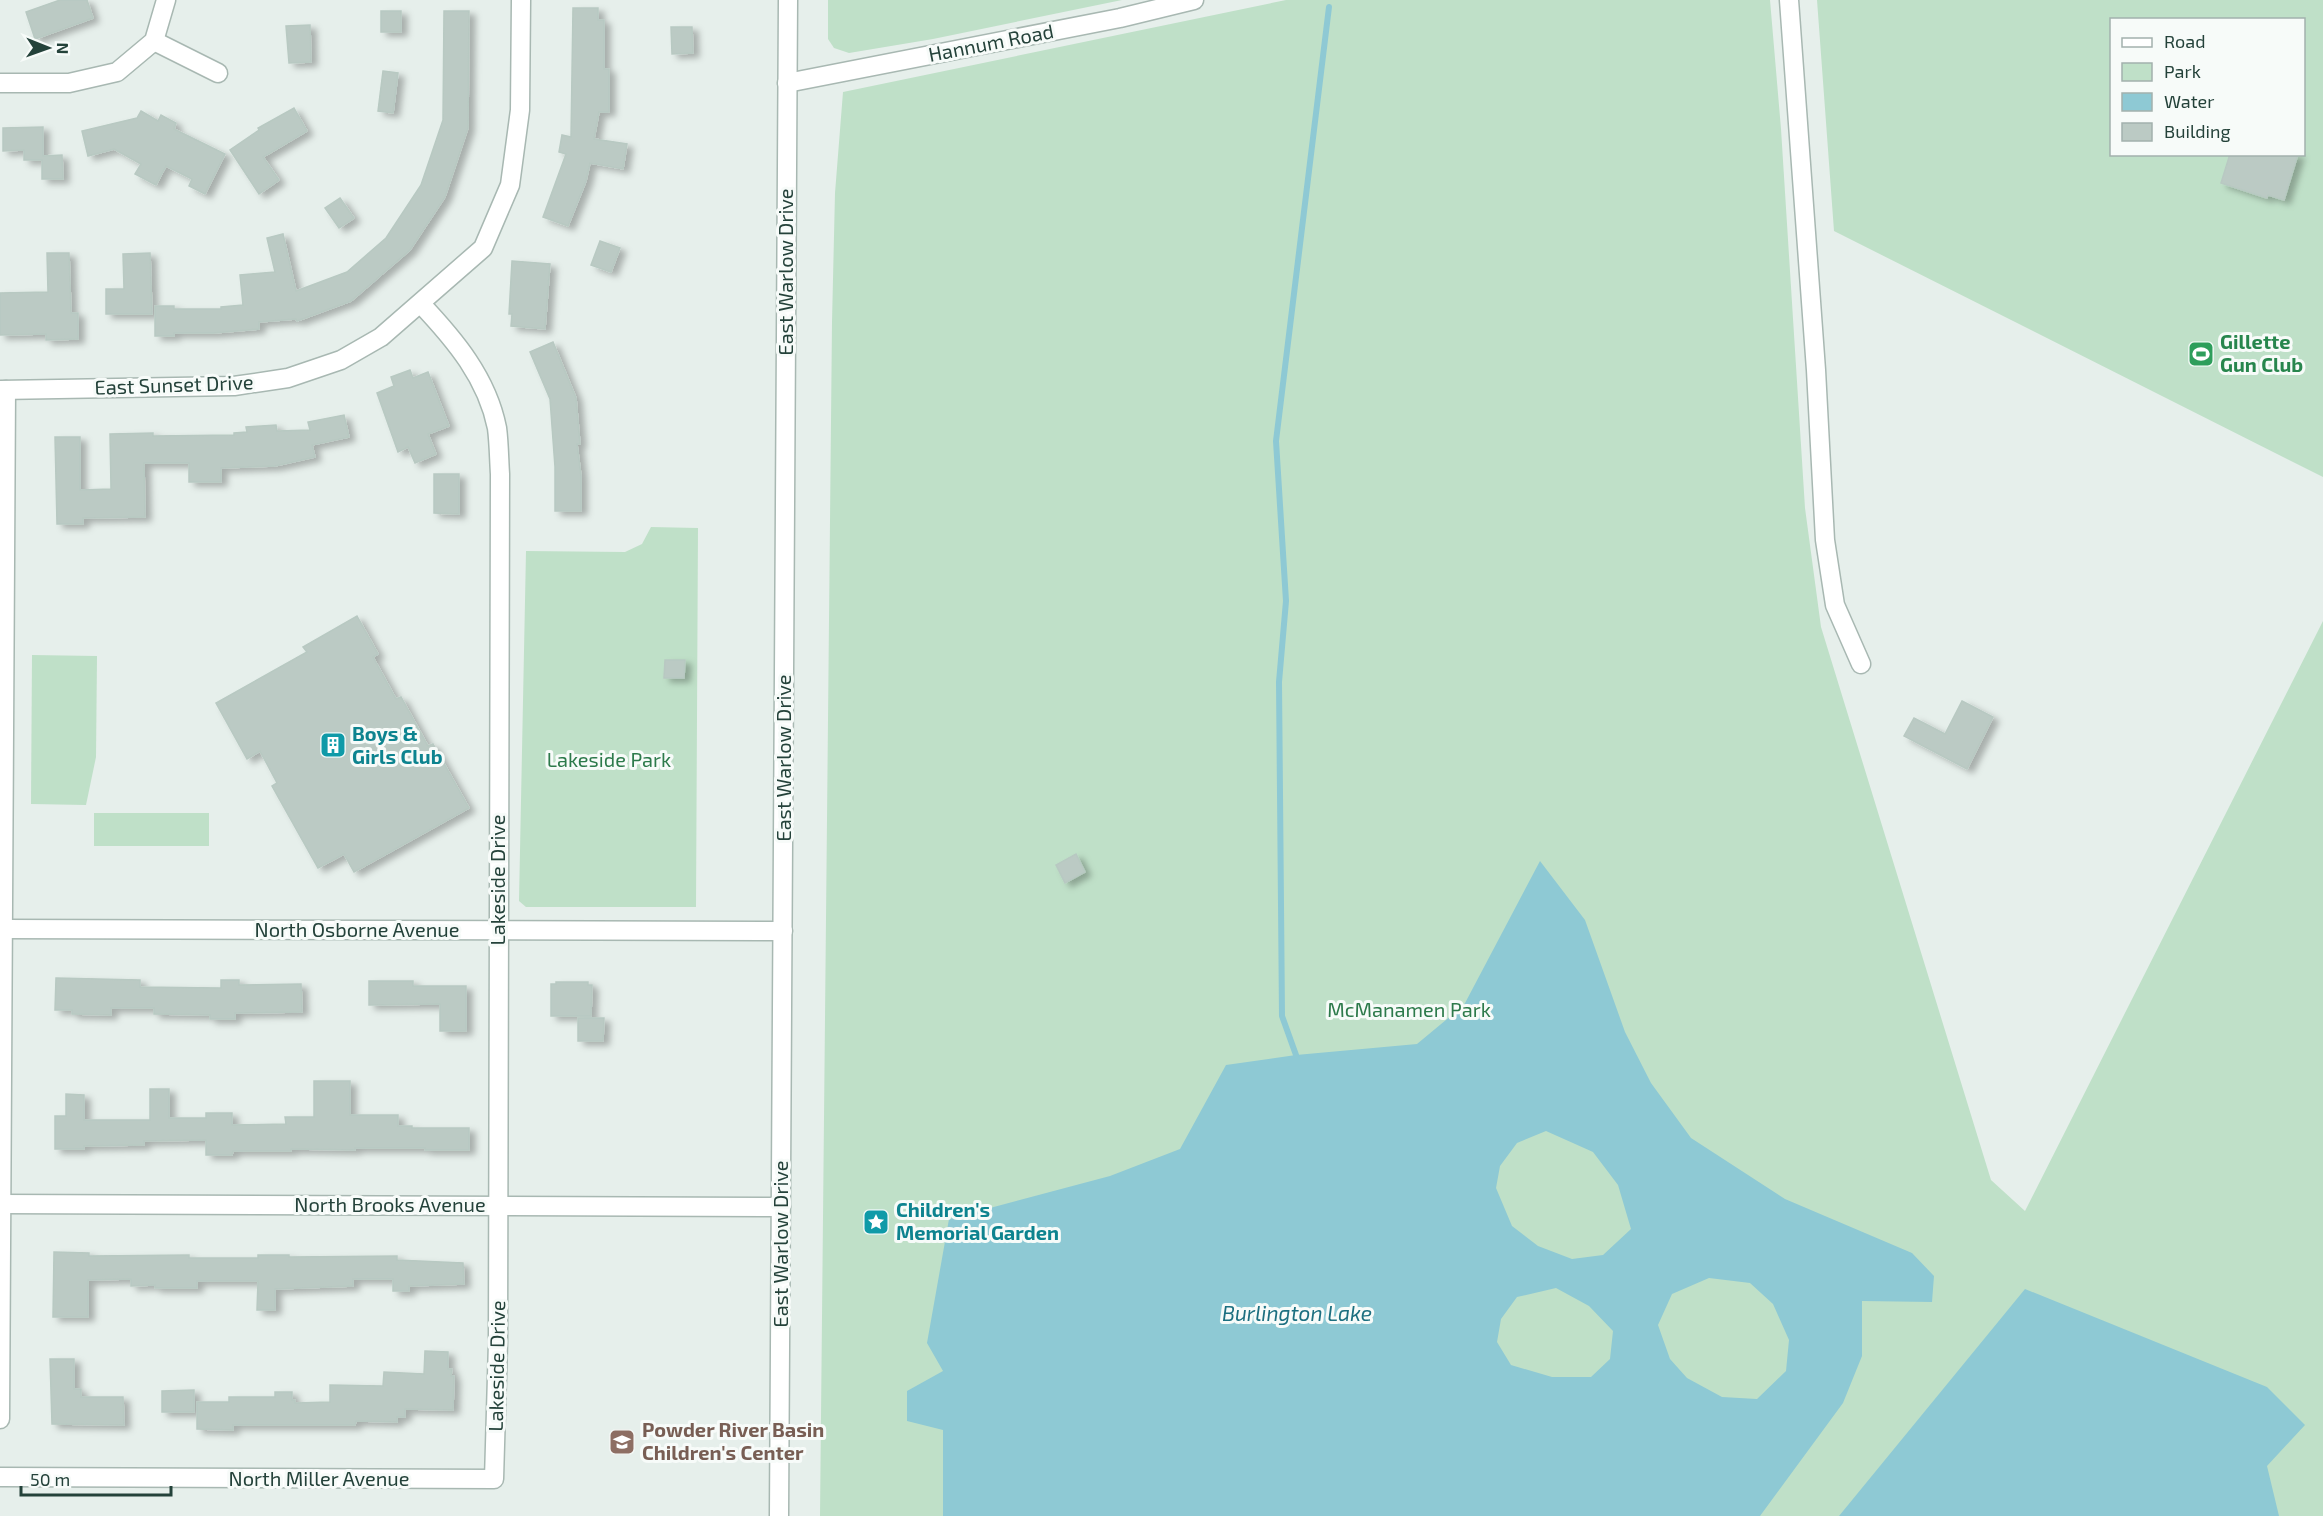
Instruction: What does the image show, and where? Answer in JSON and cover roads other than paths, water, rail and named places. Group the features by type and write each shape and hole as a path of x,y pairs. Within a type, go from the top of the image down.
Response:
{"street":[{"path":"0,83 69,83 117,72 153,41 166,0"},
{"name":"East Sunset Drive","path":"3,390 234,386 288,378 341,360 381,337 483,248 510,185 520,111 521,0"},
{"name":"East Warlow Drive","path":"779,1516 788,0"},
{"name":"Hannum Road","path":"788,83 1120,18 1194,0"},
{"path":"1789,0 1816,370 1825,540 1835,605 1861,664"},
{"path":"153,41 218,73"},
{"name":"Lakeside Drive","path":"421,304 455,340 485,390 497,428 500,474 498,1342 494,1479"},
{"path":"0,1419 3,390"},
{"name":"North Osborne Avenue","path":"3,929 783,931"},
{"name":"North Brooks Avenue","path":"1,1204 781,1207"},
{"name":"North Miller Avenue","path":"0,1478 494,1479"}],"water":[{"name":"Burlington Lake","path":"1540,861 1585,920 1625,1032 1651,1083 1691,1138 1785,1199 1912,1253 1934,1276 1932,1302 1862,1301 1862,1356 1843,1403 1760,1516 943,1516 943,1430 907,1421 907,1391 943,1371 927,1343 949,1219 1110,1176 1180,1149 1226,1065 1296,1055 1417,1044 1464,1005","holes":["1546,1131 1593,1152 1618,1185 1631,1229 1603,1255 1572,1259 1538,1246 1512,1226 1496,1188 1500,1166 1517,1143","1709,1278 1750,1283 1773,1304 1789,1340 1786,1371 1757,1399 1722,1397 1687,1378 1670,1359 1658,1325 1672,1294","1556,1288 1589,1306 1613,1331 1610,1359 1591,1377 1552,1377 1511,1365 1497,1342 1501,1319 1517,1297"]},
{"path":"2025,1289 2267,1387 2305,1425 2267,1466 2279,1516 1839,1516"}],"waterway":[{"path":"1296,1055 1282,1016 1279,682 1286,601 1276,441 1329,7"}],"place":[{"name":"Gillette Gun Club","path":"2201,354"},
{"name":"Boys & Girls Club","path":"333,745"},
{"name":"Children's Memorial Garden","path":"876,1222"},
{"name":"Powder River Basin Children's Center","path":"622,1442"}],"park label":[{"name":"Lakeside Park","path":"609,760"},
{"name":"McManamen Park","path":"1409,1010"}]}
